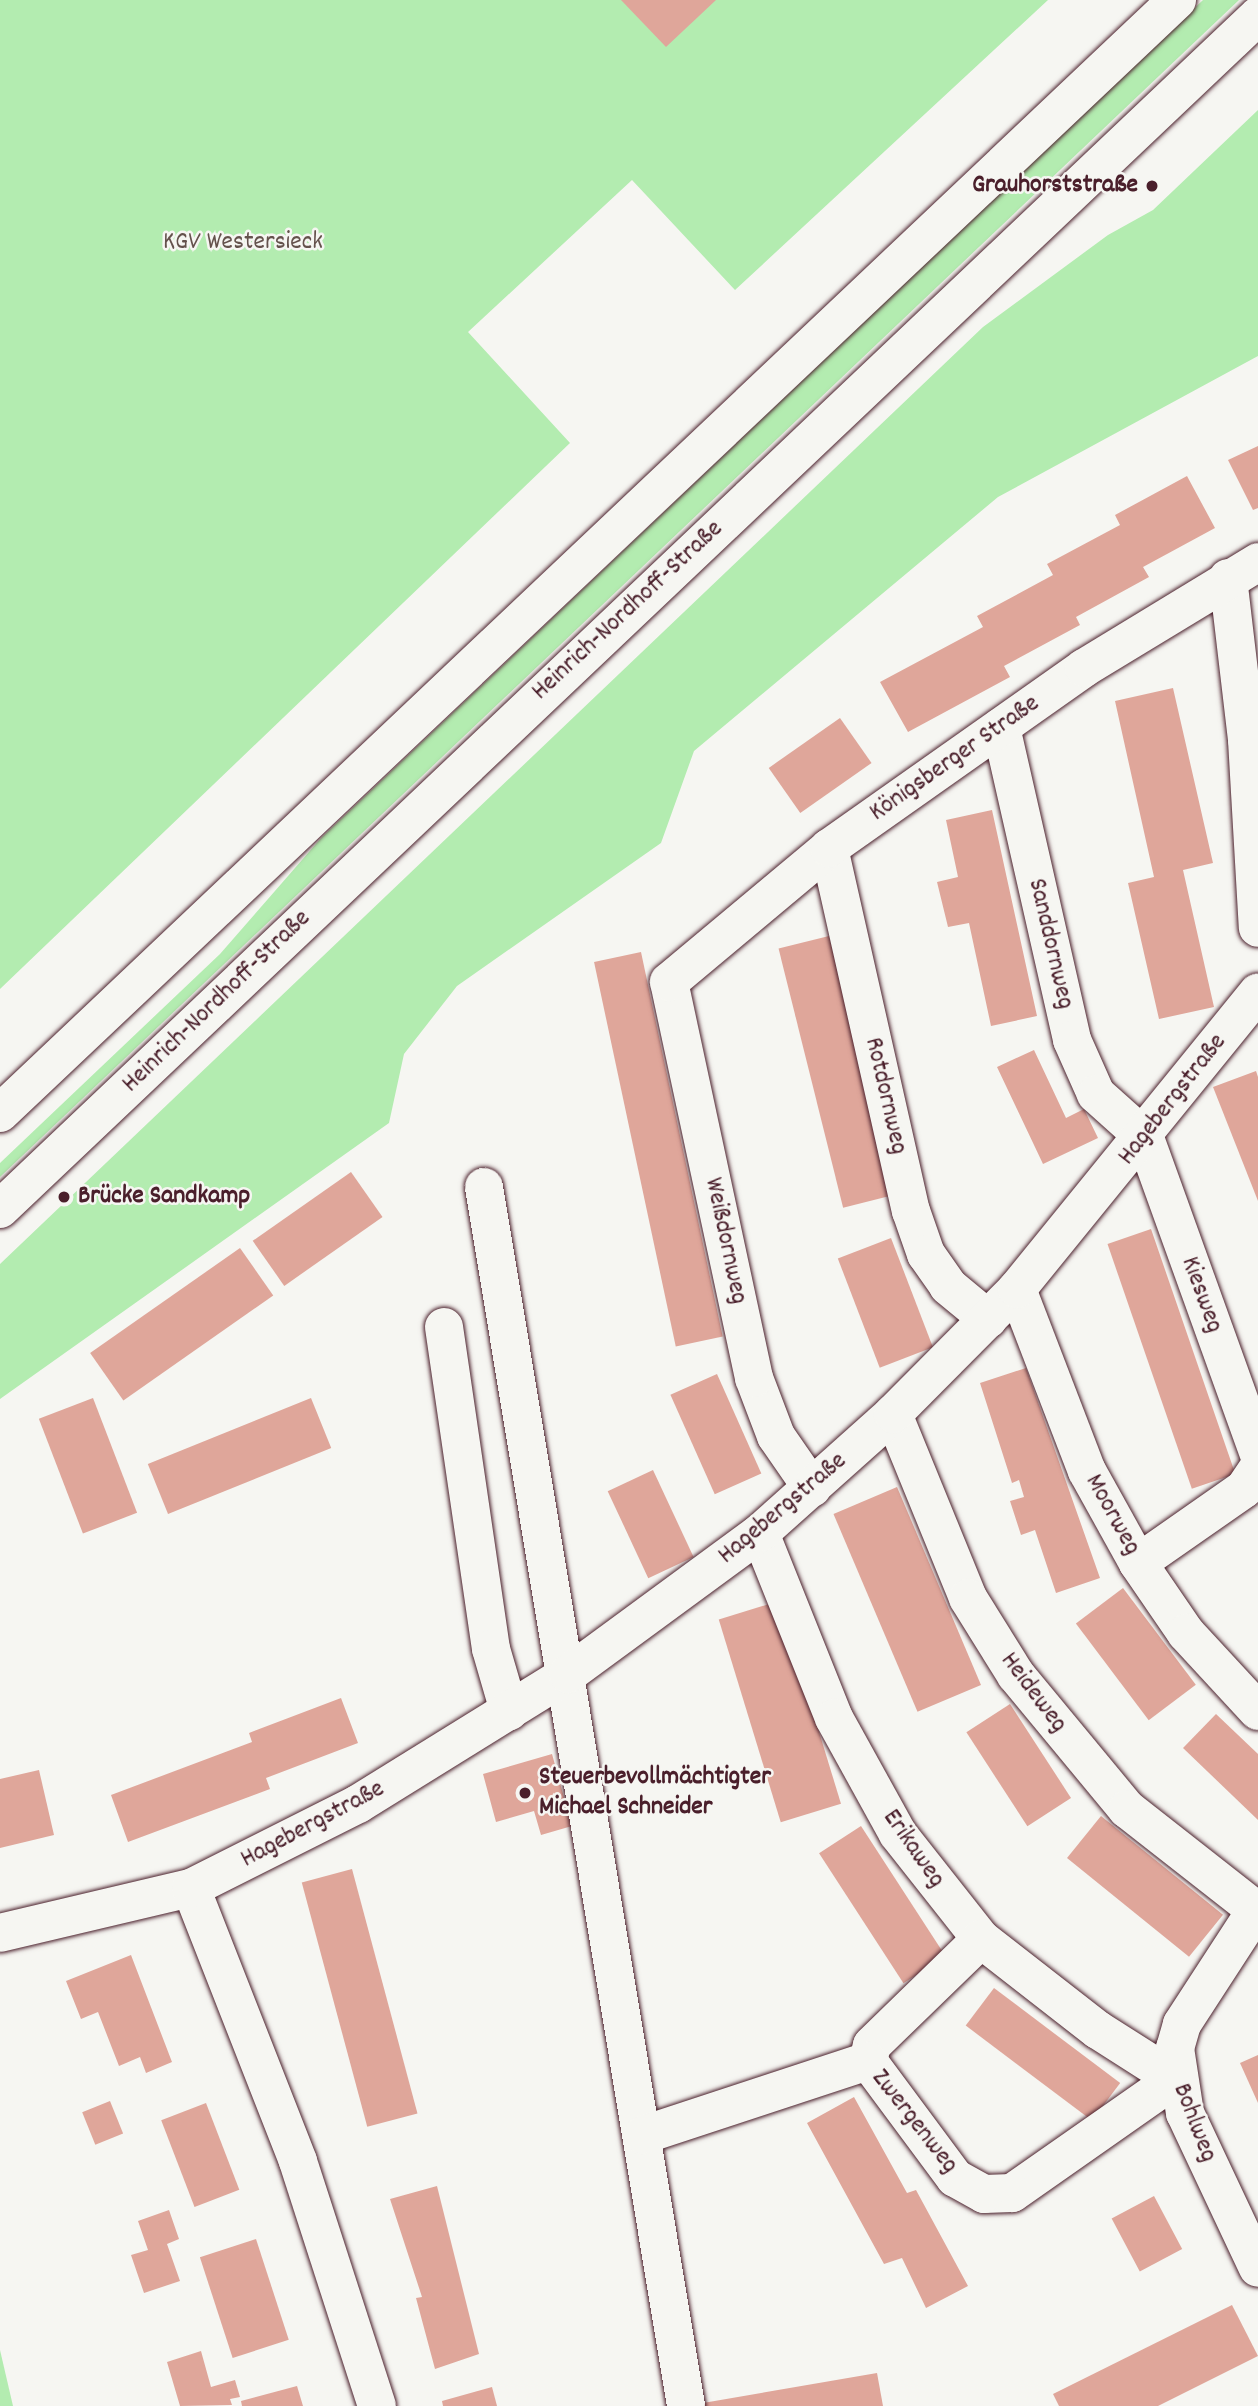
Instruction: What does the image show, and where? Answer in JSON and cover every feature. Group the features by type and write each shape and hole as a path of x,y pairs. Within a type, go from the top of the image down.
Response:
{"street":[{"path":"0,1113 1177,0"},
{"name":"Heinrich-Nordhoff-Straße","path":"0,1209 1258,16"},
{"path":"1205,66 1258,36"},
{"path":"1243,570 1247,740 1258,928"},
{"name":"Königsberger Straße","path":"669,982 829,848 1001,727 1243,570"},
{"name":"Sanddornweg","path":"1001,727 1072,1040 1096,1094 1145,1138"},
{"name":"Rotdornweg","path":"829,848 911,1210 926,1254 948,1286 988,1319"},
{"name":"Weißdornweg","path":"669,982 754,1378 776,1436 812,1488"},
{"name":"Hagebergstraße","path":"0,1933 191,1888 358,1804 568,1674 760,1533 893,1414 1017,1289 1145,1138 1258,992"},
{"name":"Kiesweg","path":"1145,1138 1258,1452"},
{"path":"484,1188 568,1674 686,2406"},
{"name":"Moorweg","path":"1017,1289 1087,1471 1138,1563 1186,1633 1258,1711"},
{"path":"444,1327 491,1649 509,1711"},
{"name":"Heideweg","path":"893,1414 968,1598 1016,1675 1127,1809 1257,1908"},
{"path":"1138,1563 1244,1489 1258,1468"},
{"name":"Erikaweg","path":"760,1533 834,1718 898,1834 981,1940 1098,2030 1175,2079"},
{"path":"191,1888 298,2161 377,2406"},
{"name":"Bohlweg","path":"1257,1908 1182,2024 1175,2079 1258,2268"},
{"name":"Zwergenweg","path":"981,1940 872,2045 868,2061 955,2178 984,2194 1012,2193 1175,2079"},
{"path":"643,2135 868,2061"}],"green space":[{"name":"KGV Westersieck","path":"0,0 1048,0 735,290 632,180 468,332 570,443 0,989"},
{"path":"1203,0 1239,0 0,1177 0,1163 220,954 322,837"},
{"path":"1258,110 1258,356 998,497 694,751 661,843 457,986 404,1054 389,1123 0,1399 0,1264 983,327 1108,235 1153,210"},
{"path":"0,2350 13,2406 0,2406"}],"building":[{"path":"621,0 716,0 666,47"},
{"path":"1258,446 1258,508 1253,510 1228,460"},
{"path":"1187,476 1215,528 1143,567 1149,577 1076,617 1080,625 1004,666 1010,677 908,732 880,682 983,627 977,616 1053,575 1047,564 1120,525 1115,515"},
{"path":"1173,688 1213,863 1183,870 1214,1007 1159,1019 1128,883 1154,877 1115,701"},
{"path":"840,718 872,763 800,813 769,768"},
{"path":"992,810 1037,1016 991,1026 969,923 948,927 937,882 958,877 946,820"},
{"path":"829,936 894,1195 843,1208 779,949"},
{"path":"641,952 723,1336 676,1346 594,962"},
{"path":"1034,1050 1066,1118 1084,1109 1098,1138 1043,1164 997,1067"},
{"path":"1256,1071 1258,1077 1258,1201 1213,1087"},
{"path":"351,1172 383,1217 284,1286 253,1241"},
{"path":"1151,1229 1235,1474 1192,1489 1108,1244"},
{"path":"891,1238 933,1347 880,1368 838,1258"},
{"path":"240,1248 273,1296 123,1400 90,1353"},
{"path":"1026,1368 1100,1578 1056,1593 1035,1530 1021,1535 1010,1501 1024,1497 1019,1480 1012,1483 980,1383"},
{"path":"717,1374 761,1474 715,1494 670,1395"},
{"path":"93,1398 137,1513 83,1534 39,1419"},
{"path":"311,1398 331,1448 168,1514 148,1464"},
{"path":"653,1470 694,1557 648,1578 608,1491"},
{"path":"897,1487 981,1685 917,1712 833,1514"},
{"path":"1123,1588 1196,1685 1149,1720 1076,1624"},
{"path":"779,1601 841,1804 781,1822 719,1619"},
{"path":"341,1698 358,1743 266,1778 270,1789 128,1842 111,1795 252,1742 249,1733"},
{"path":"1010,1704 1071,1798 1027,1826 966,1732"},
{"path":"1216,1714 1258,1754 1258,1820 1183,1748"},
{"name":"Steuerbevollmächtigter Michael Schneider","path":"552,1754 572,1826 541,1835 534,1811 496,1822 483,1774"},
{"path":"39,1770 54,1835 0,1848 0,1779"},
{"path":"1101,1816 1223,1915 1189,1957 1067,1858"},
{"path":"861,1826 945,1956 903,1983 819,1853"},
{"path":"352,1869 417,2113 367,2127 302,1882"},
{"path":"131,1955 172,2062 146,2073 140,2057 119,2066 98,2012 81,2019 66,1981"},
{"path":"994,1988 1120,2083 1092,2121 966,2026"},
{"path":"1258,2055 1258,2103 1240,2063"},
{"path":"854,2097 907,2193 916,2190 968,2286 926,2308 902,2258 884,2264 807,2123"},
{"path":"110,2101 123,2133 95,2145 82,2112"},
{"path":"206,2103 239,2190 195,2207 161,2120"},
{"path":"437,2186 479,2354 435,2369 416,2298 422,2297 390,2199"},
{"path":"1154,2196 1182,2249 1140,2272 1112,2219"},
{"path":"169,2210 179,2239 167,2244 180,2281 144,2293 131,2255 148,2250 138,2221"},
{"path":"256,2239 289,2340 233,2358 200,2257"},
{"path":"1232,2305 1258,2356 1158,2406 1059,2406 1053,2394"},
{"path":"201,2351 211,2387 235,2380 240,2397 230,2399 232,2405 180,2406 167,2362"},
{"path":"877,2373 883,2406 704,2406 703,2403"},
{"path":"297,2386 303,2406 242,2406 241,2401"},
{"path":"492,2387 497,2406 443,2406 442,2401"}],"place":[{"name":"Grauhorststraße","path":"1152,186"},
{"name":"Brücke Sandkamp","path":"64,1197"},
{"name":"Steuerbevollmächtigter Michael Schneider","path":"525,1793"}]}
